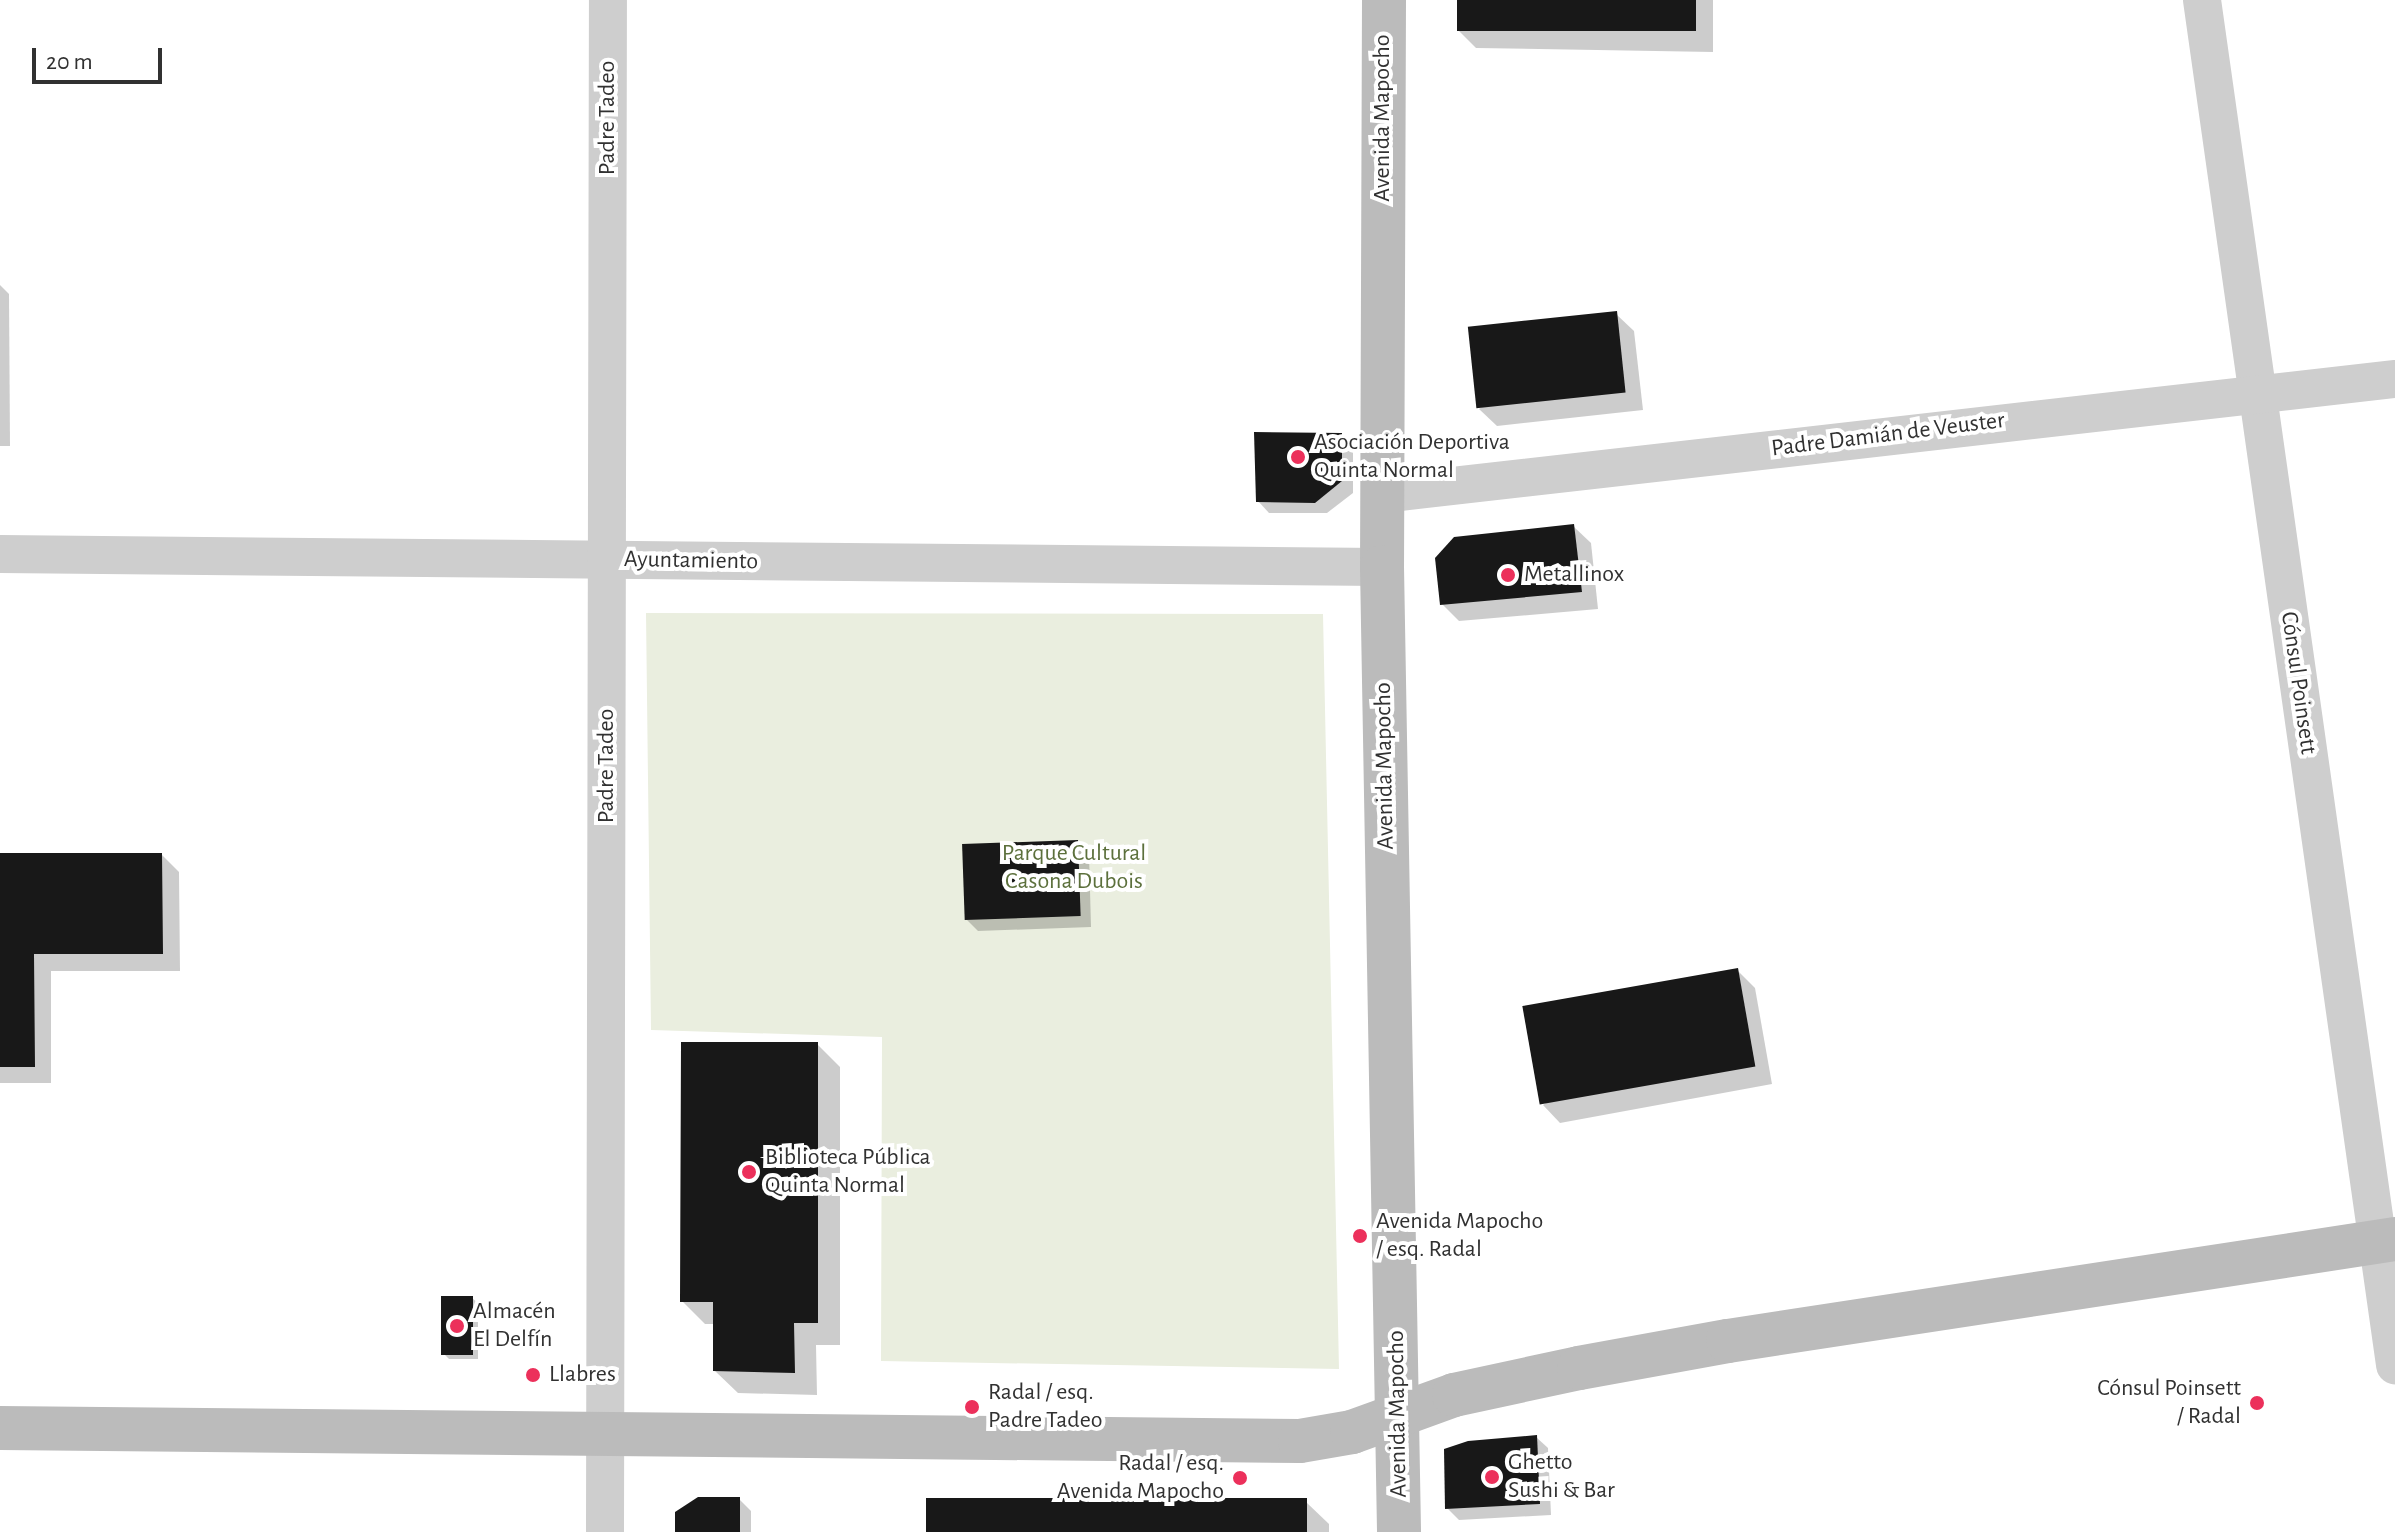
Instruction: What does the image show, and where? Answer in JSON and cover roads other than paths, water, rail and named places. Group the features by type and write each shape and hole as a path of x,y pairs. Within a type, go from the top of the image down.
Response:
{"main road":[{"name":"Avenida Mapocho","path":"1384,0 1382,567 1399,1532"},
{"path":"0,1428 1261,1444 1326,1438 1352,1432 1398,1412 1500,1385 1728,1341 2386,1240"}],"street":[{"name":"Padre Tadeo","path":"605,1532 608,0"},
{"name":"Cónsul Poinsett","path":"2202,0 2257,394 2386,1240 2395,1365"},
{"name":"Padre Damián de Veuster","path":"1382,494 2395,379"},
{"name":"Ayuntamiento","path":"0,554 1382,567"}],"place":[{"name":"Asociación Deportiva Quinta Normal","path":"1298,457"},
{"name":"Metallinox","path":"1508,575"},
{"name":"Biblioteca Pública Quinta Normal","path":"749,1172"},
{"name":"Avenida Mapocho / esq. Radal","path":"1360,1236"},
{"name":"Almacén El Delfín","path":"457,1326"},
{"name":"Llabres","path":"533,1375"},
{"name":"Cónsul Poinsett / Radal","path":"2257,1403"},
{"name":"Radal / esq. Padre Tadeo","path":"972,1407"},
{"name":"Ghetto Sushi & Bar","path":"1492,1477"},
{"name":"Radal / esq. Avenida Mapocho","path":"1240,1478"}],"park label":[{"name":"Parque Cultural Casona Dubois","path":"1074,868"}]}
